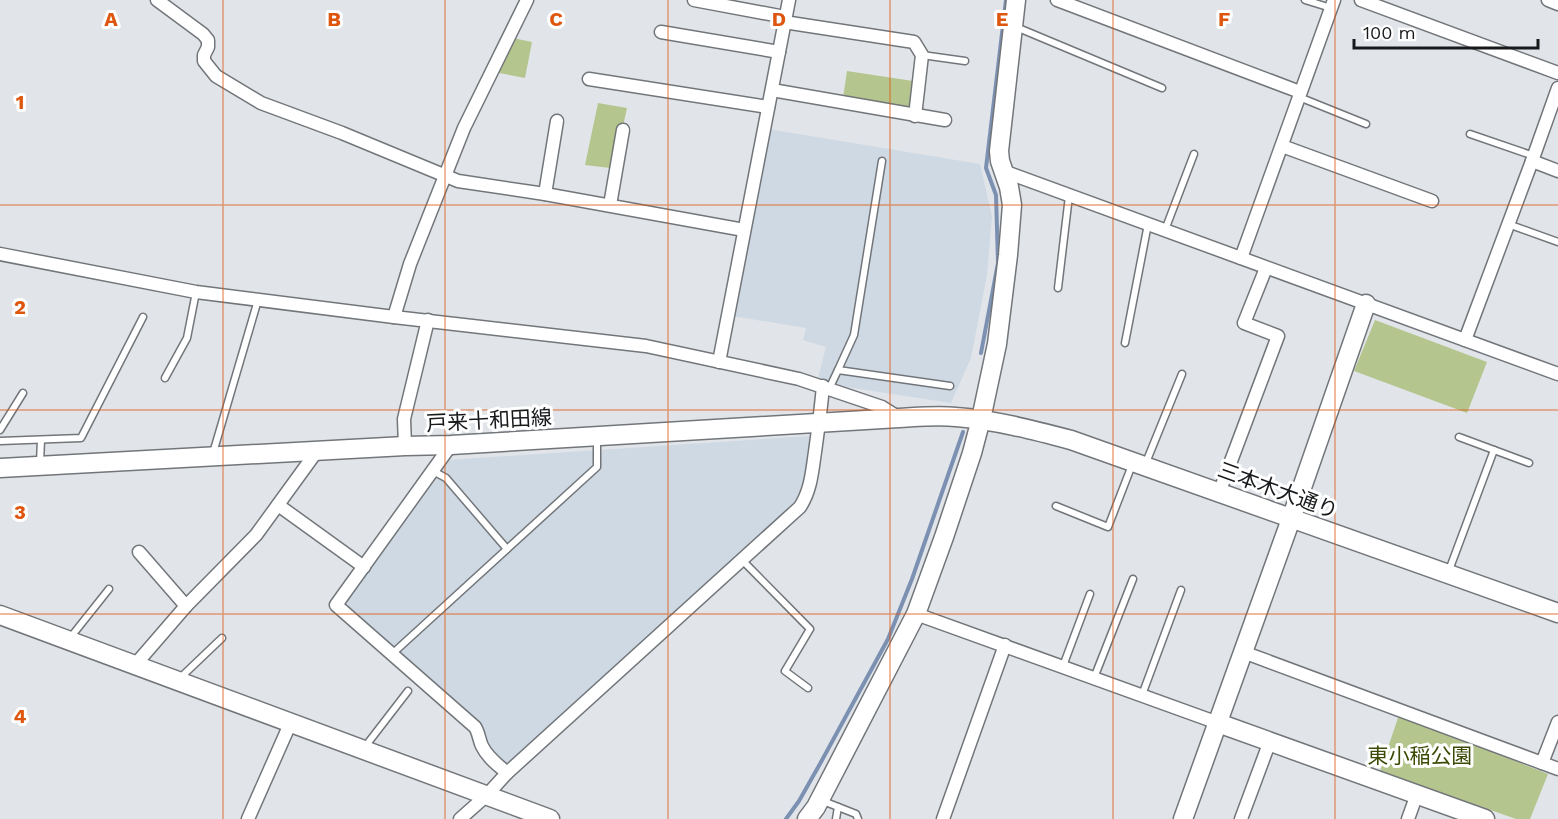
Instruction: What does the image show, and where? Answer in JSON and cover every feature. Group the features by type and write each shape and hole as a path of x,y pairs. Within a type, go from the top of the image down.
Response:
{"street":[{"path":"157,0 208,40 204,61 216,75 261,103 342,133 458,181 610,205 744,230"},
{"path":"394,317 410,264 464,128 527,0"},
{"path":"694,0 785,20 914,42 922,55 915,116"},
{"path":"718,362 789,0"},
{"path":"807,819 916,614 972,453 981,419 996,344 1008,255 1012,205 999,151 1016,0"},
{"path":"1057,0 1300,94"},
{"path":"1361,0 1558,73"},
{"path":"1548,0 1558,4"},
{"path":"1241,258 1333,4"},
{"path":"661,32 779,52"},
{"path":"589,79 768,107"},
{"path":"1465,340 1533,158 1554,113 1558,88"},
{"path":"772,90 945,120"},
{"path":"545,194 557,121"},
{"path":"610,205 623,130"},
{"path":"1282,146 1432,201"},
{"path":"1533,158 1558,171"},
{"path":"1003,171 1558,374"},
{"path":"0,254 196,292 646,346 799,379 882,407 899,418"},
{"path":"1219,493 1278,336 1244,323 1266,267"},
{"path":"1184,819 1366,304"},
{"path":"405,446 404,419 428,320"},
{"path":"460,819 507,773 800,507 810,486 826,388"},
{"name":"戸来十和田線","path":"0,468 451,445 899,418 953,416 981,419"},
{"name":"三本木大通り","path":"981,419 1071,440 1558,613"},
{"path":"451,445 336,605 475,727 479,733 481,745 507,773"},
{"path":"135,665 186,606 256,535 317,451"},
{"path":"278,505 364,567"},
{"path":"139,552 186,606"},
{"path":"916,614 1485,819"},
{"path":"0,615 487,795 538,817"},
{"path":"943,819 1005,645"},
{"path":"1243,652 1558,769"},
{"path":"1542,763 1558,722"},
{"path":"248,819 290,724"},
{"path":"1241,819 1270,741"},
{"path":"1408,819 1417,795"}],"lane":[{"path":"1305,0 1333,4"},
{"path":"1013,25 1162,88"},
{"path":"922,55 965,61"},
{"path":"1300,94 1366,124"},
{"path":"1470,134 1533,158"},
{"path":"1165,230 1194,154"},
{"path":"826,388 838,370 854,335 882,161"},
{"path":"1058,288 1070,195"},
{"path":"1125,343 1148,224"},
{"path":"1508,225 1558,242"},
{"path":"165,378 187,338 196,292"},
{"path":"213,457 258,300"},
{"path":"0,441 81,438 143,317"},
{"path":"838,370 950,386"},
{"path":"1056,506 1108,526 1182,374"},
{"path":"0,430 23,393"},
{"path":"392,654 597,467 597,436"},
{"path":"1459,437 1529,463"},
{"path":"40,466 41,440"},
{"path":"1448,573 1494,450"},
{"path":"433,470 446,478 507,549"},
{"path":"741,560 810,629 785,671 808,688"},
{"path":"1094,678 1133,579"},
{"path":"68,640 109,589"},
{"path":"1142,695 1181,590"},
{"path":"1064,666 1090,594"},
{"path":"177,681 222,638"},
{"path":"363,750 408,691"},
{"path":"819,800 856,814 858,819"},
{"path":"836,819 838,807"}],"shaded area":[{"path":"768,129 980,164 992,216 987,275 971,358 951,403 846,387 818,378 826,347 803,340 806,328 732,316"},
{"path":"809,436 809,472 800,503 509,762 501,763 493,754 487,744 484,730 479,724 348,608 347,600 447,460"}],"green space":[{"path":"513,38 532,42 525,78 499,73"},
{"path":"847,71 913,81 909,108 843,98"},
{"path":"598,103 627,108 623,126 618,126 610,168 585,165"},
{"path":"1375,320 1487,362 1467,413 1354,371"},
{"name":"東小稲公園","path":"1399,715 1548,774 1530,819 1516,819 1380,771"}],"waterway":[{"path":"981,353 998,263 996,195 986,168 1006,0"},
{"path":"786,819 799,801 888,639 912,579 963,432"}]}
